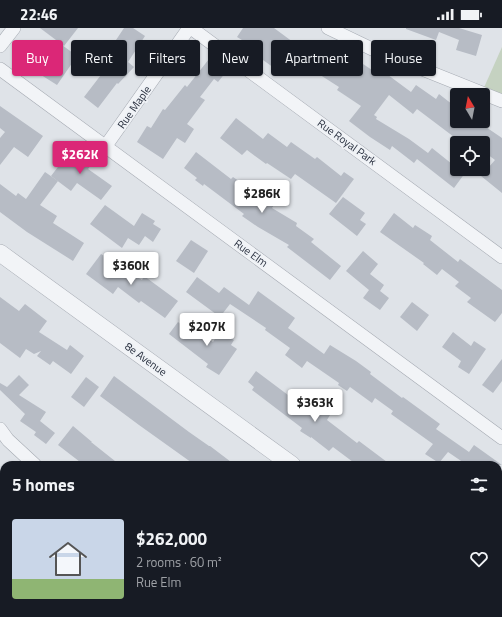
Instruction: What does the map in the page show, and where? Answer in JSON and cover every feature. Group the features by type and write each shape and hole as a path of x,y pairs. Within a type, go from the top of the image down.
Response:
{"street":[{"path":"0,46 14,28"},
{"name":"Rue Maple","path":"105,146 190,28"},
{"name":"Rue Royal Park","path":"190,28 502,257"},
{"path":"328,28 372,49 502,101"},
{"name":"Rue Elm","path":"0,69 502,438"},
{"name":"8e Avenue","path":"0,253 286,461"},
{"path":"0,429 8,440 31,461"}],"green space":[{"path":"502,47 502,101 490,96 490,88 484,88"}],"building":[{"path":"40,28 78,28 64,46 63,40 56,40"},
{"path":"124,28 133,28 145,36 142,40 135,40 135,51 128,62 134,67 127,74 127,40 116,40"},
{"path":"243,28 274,28 290,40 271,40 271,66 263,60 263,40 242,40 237,37"},
{"path":"459,28 482,35 476,56 456,50 459,40 439,32 436,40 406,29"},
{"path":"63,46 71,52 71,65 57,85 43,76 63,76"},
{"path":"208,60 208,76 223,76 218,82 214,79 200,97 205,100 187,124 194,129 185,143 177,138 163,159 137,142 147,126 151,128 163,109 165,110 185,85 187,87 196,76 200,76 200,70"},
{"path":"363,64 371,69 371,76 389,76 411,92 416,85 436,99 439,94 450,103 450,128 487,128 502,138 502,193 481,176 490,176 490,166 495,160 490,156 490,136 453,136 417,109 413,114 389,95 374,115 377,117 376,119 409,139 428,153 432,148 450,162 450,176 463,176 454,188 417,159 414,163 392,146 390,150 349,121 361,106 337,90 339,87 322,76 363,76"},
{"path":"100,76 126,76 118,84 117,83 98,108 84,97"},
{"path":"0,106 43,136 28,157 14,147 0,165 0,138 5,132 0,128"},
{"path":"236,118 263,139 268,133 287,147 291,142 315,159 317,157 341,176 344,172 354,179 336,203 295,174 291,179 267,163 266,164 247,150 242,155 220,138"},
{"path":"71,150 76,154 78,151 93,162 88,169 112,186 101,200 77,183 71,191 51,176"},
{"path":"196,152 231,179 233,177 274,205 272,208 297,223 296,226 314,239 311,242 341,266 330,280 287,247 289,245 242,216 244,214 204,184 203,186 195,180 197,178 184,168"},
{"path":"45,172 58,181 40,205 57,216 53,223 84,243 73,261 27,232 0,212 0,184 16,196 18,193 26,199"},
{"path":"343,197 365,213 360,220 366,224 357,236 329,214"},
{"path":"105,205 134,226 142,213 155,221 153,224 161,229 153,242 145,236 139,245 128,238 122,248 90,224"},
{"path":"394,213 413,228 415,225 432,236 430,240 458,262 460,259 502,290 502,313 495,322 467,302 471,298 455,286 459,282 442,269 437,275 423,264 424,263 380,232"},
{"path":"191,240 208,251 194,273 176,261"},
{"path":"363,251 378,264 370,274 384,285 380,291 389,298 380,310 363,298 369,290 346,271"},
{"path":"101,254 113,261 112,263 135,280 137,277 142,280 144,276 178,301 165,318 141,301 139,303 118,287 113,294 86,274"},
{"path":"197,277 219,293 224,287 249,305 258,291 295,318 288,328 324,354 330,345 356,361 371,372 370,374 402,398 403,397 440,424 436,429 469,452 474,445 496,461 461,461 448,452 441,461 436,461 425,454 433,444 391,414 393,411 375,398 372,403 350,387 347,391 338,385 339,383 307,361 302,368 285,355 290,348 265,330 266,328 230,304 220,317 186,292"},
{"path":"0,297 19,311 25,304 47,321 39,332 67,350 70,345 84,356 71,374 53,361 50,365 37,356 41,351 34,354 26,349 20,358 0,343"},
{"path":"412,302 429,315 417,331 400,317"},
{"path":"178,322 199,338 202,334 213,342 220,330 234,340 231,345 237,349 219,375 206,367 208,364 169,334"},
{"path":"453,332 471,346 474,341 486,349 469,374 458,367 461,361 442,347"},
{"path":"502,359 502,381 493,393 482,385"},
{"path":"256,371 288,395 290,392 314,411 318,406 330,415 327,420 357,443 359,441 386,461 352,461 333,447 329,451 311,437 300,431 302,428 252,390 254,387 248,382"},
{"path":"19,375 29,385 19,395 46,412 40,421 55,433 46,444 34,435 36,432 20,421 25,414 0,390 0,383 7,387"},
{"path":"114,376 230,461 189,461 100,396"},
{"path":"86,377 99,387 84,407 71,397"},
{"path":"73,426 115,461 79,461 58,445"}]}
